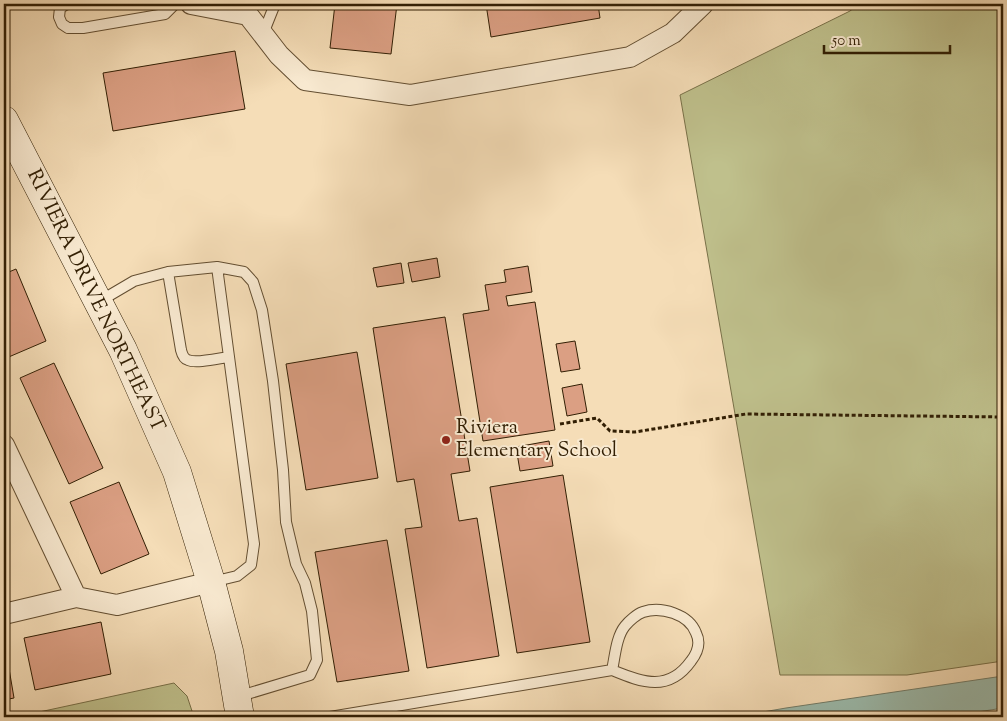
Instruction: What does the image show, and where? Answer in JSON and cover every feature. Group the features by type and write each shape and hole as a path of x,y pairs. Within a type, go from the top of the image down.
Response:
{"street":[{"path":"191,4 248,15 279,55 305,80 410,96 630,57 674,33 703,4"},
{"name":"RIVIERA DRIVE NORTHEAST","path":"4,120 123,350 177,472 211,582 229,651 238,707"},
{"path":"4,445 76,597"},
{"path":"4,614 76,597 117,605 211,582"}],"lane":[{"path":"67,4 60,8 59,17 62,24 68,28 165,14 175,4"},
{"path":"263,34 275,4"},
{"path":"98,302 134,281 168,272 217,267 244,272 253,282 262,310 273,381 286,522 296,564 306,583 312,611 317,660 310,675 238,707"},
{"path":"211,582 237,576 251,565 254,544 217,267"},
{"path":"168,272 181,350 184,357 188,361 195,362 229,357"},
{"path":"330,717 612,670 655,683 667,682 678,676 697,653 699,641 696,630 685,619 671,611 642,612 624,628 617,647 612,670"}],"path":[{"path":"560,424 597,418 610,431 635,432 746,414 1003,417"}],"green space":[{"path":"859,4 1003,4 1003,661 907,675 780,675 680,95 850,11"},
{"path":"174,683 187,696 194,717 16,717"}],"shaded area":[{"path":"1003,676 1003,708 946,717 734,717 786,708"}],"building":[{"path":"335,4 397,4 391,54 330,48"},
{"path":"486,4 598,4 600,18 491,37"},
{"path":"235,51 245,109 113,131 103,73"},
{"path":"437,258 440,277 412,282 408,263"},
{"path":"401,263 404,283 377,287 373,268"},
{"path":"528,266 532,292 506,296 508,306 535,302 555,430 483,441 463,314 489,310 485,285 506,282 504,270"},
{"path":"16,269 46,341 4,359 4,274"},
{"path":"445,317 470,471 451,474 459,521 477,518 499,656 427,668 405,529 422,527 414,479 397,482 373,328"},
{"path":"575,341 580,369 561,372 556,344"},
{"path":"357,352 378,478 306,490 286,364"},
{"path":"54,363 103,468 69,484 20,378"},
{"path":"582,384 587,412 567,416 562,388"},
{"path":"549,441 553,466 520,471 516,447"},
{"path":"563,475 590,642 517,653 490,487"},
{"path":"119,482 149,554 101,574 70,502"},
{"path":"387,540 409,671 337,682 315,552"},
{"path":"4,558 8,578 4,579"},
{"path":"101,622 111,674 35,690 24,638"},
{"path":"4,646 14,698 4,700"}],"place":[{"name":"Riviera Elementary School","path":"446,440"}]}
